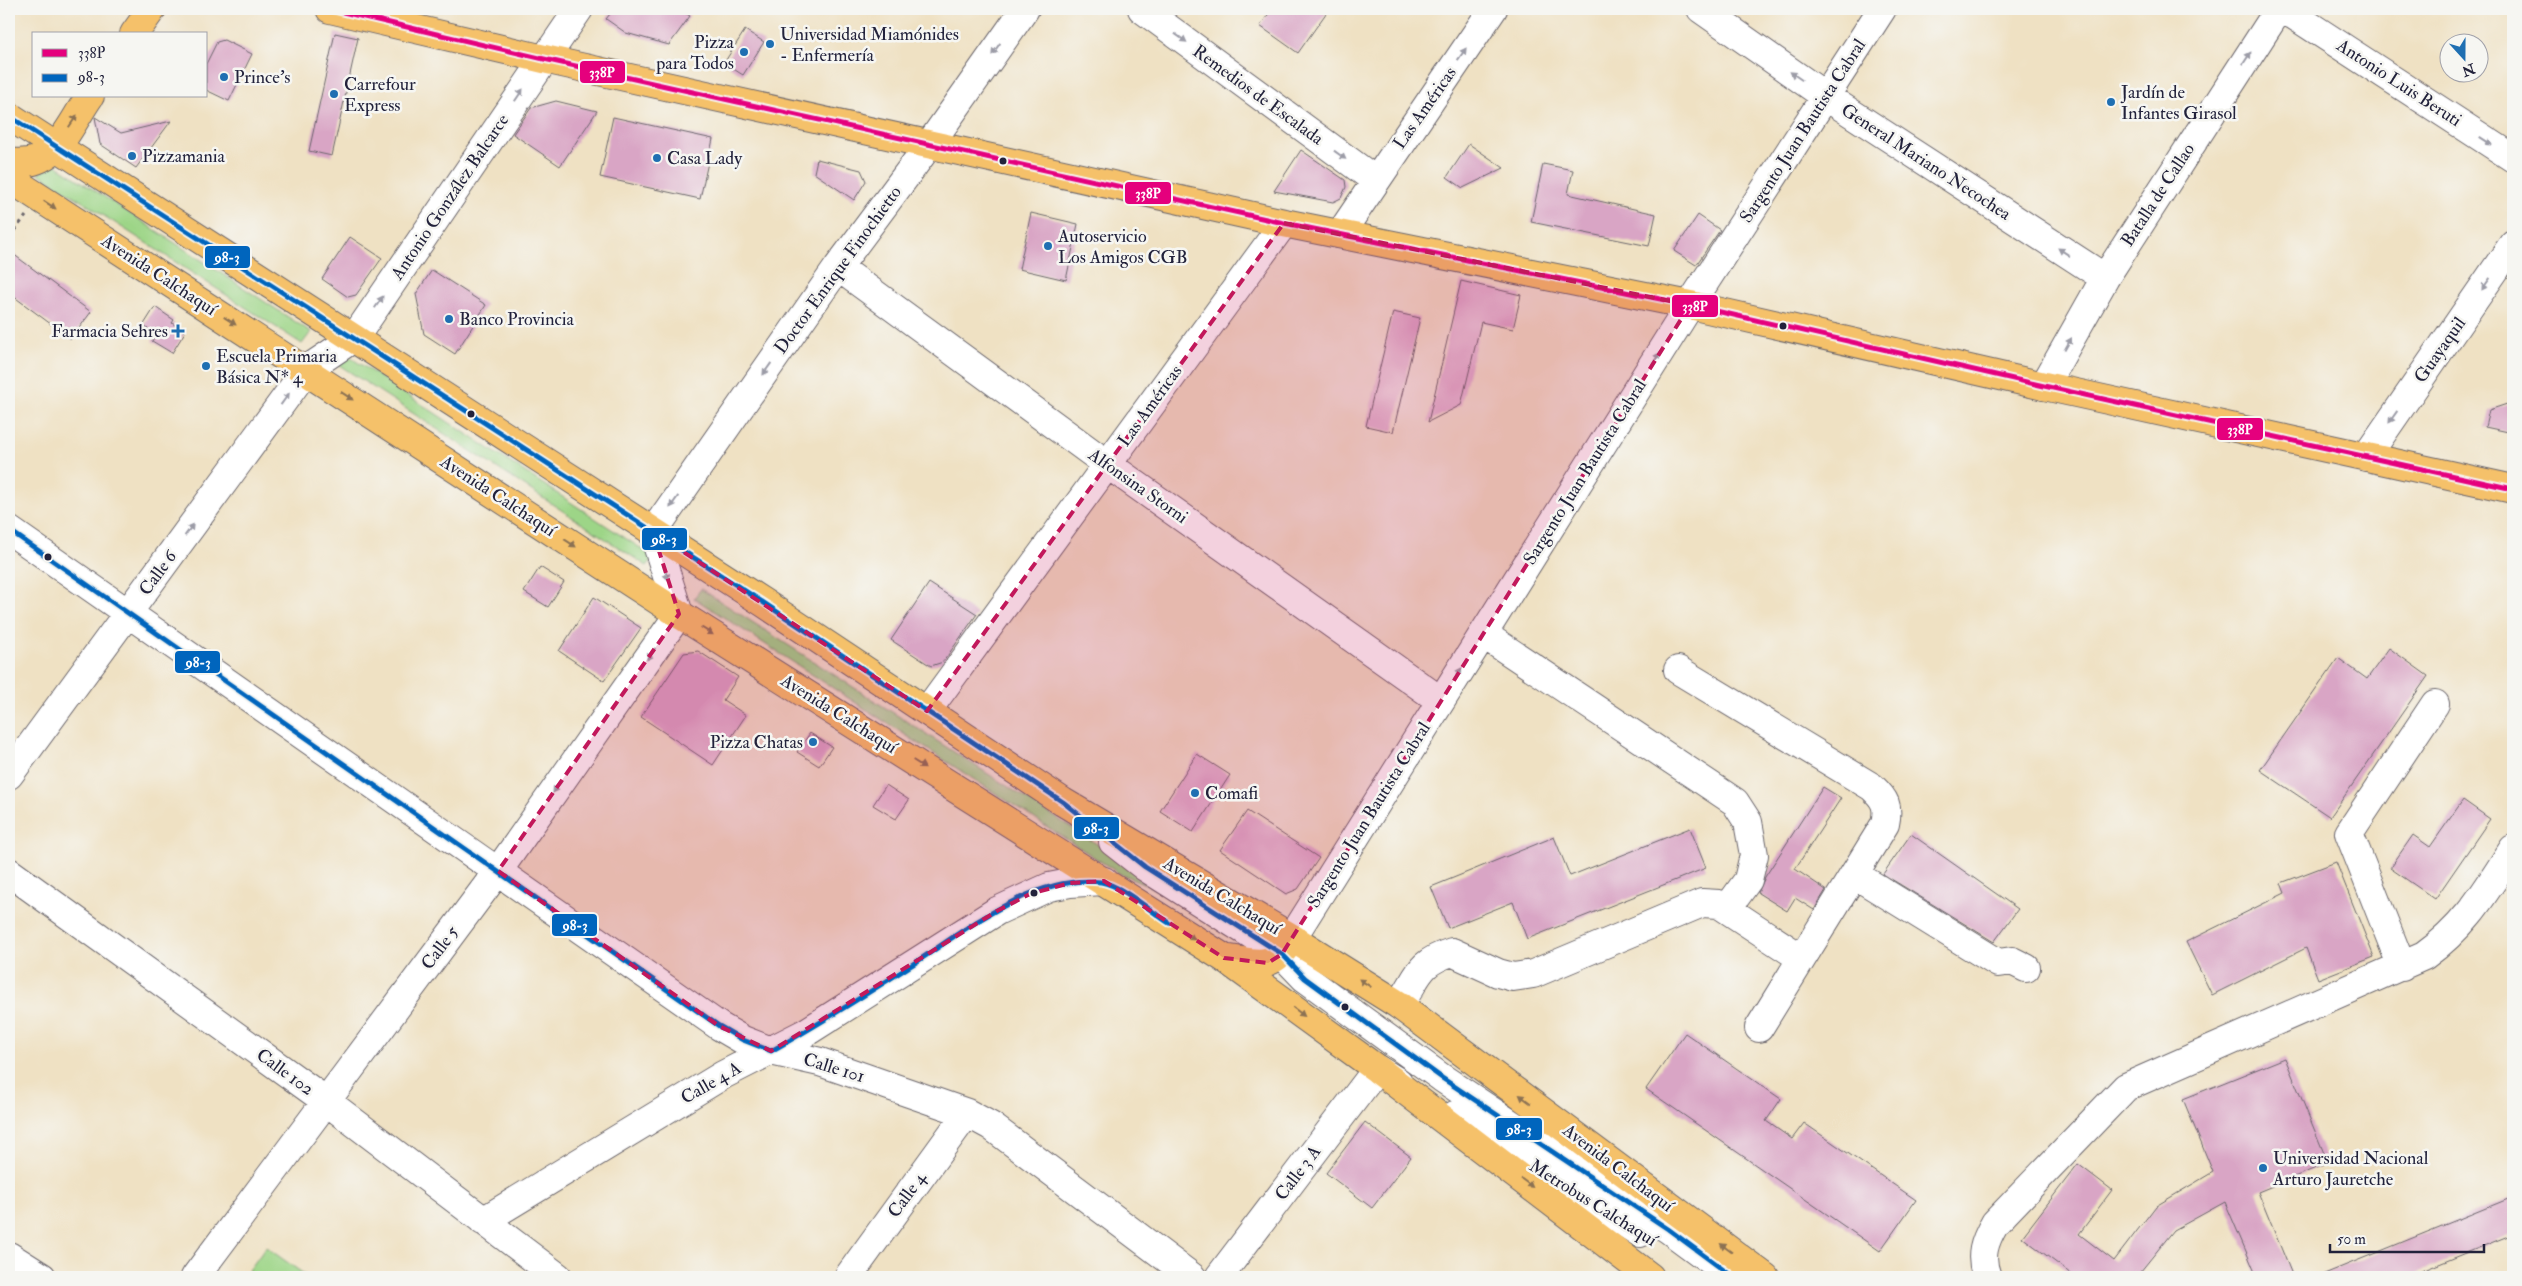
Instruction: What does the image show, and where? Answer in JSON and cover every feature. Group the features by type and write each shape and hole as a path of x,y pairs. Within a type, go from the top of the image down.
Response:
{"main road":[{"path":"135,32 152,9"},
{"path":"330,9 929,145 1284,223 1690,305 2044,386 2513,489"},
{"path":"9,162 32,163 50,154 89,98"},
{"path":"9,116 355,337 1063,802"},
{"name":"Avenida Calchaquí","path":"9,178 680,614 1224,958 1377,1069 1640,1274"},
{"path":"1224,958 1258,964 1268,963 1287,946"},
{"name":"Avenida Calchaquí","path":"1287,946 1399,1005 1765,1277"}],"street":[{"name":"Antonio González Balcarce","path":"306,370 355,337 579,9"},
{"name":"Doctor Enrique Finochietto","path":"653,532 838,267 929,145 1024,9"},
{"name":"Remedios de Escalada","path":"1142,9 1375,180"},
{"name":"Las Américas","path":"1340,234 1493,9"},
{"name":"General Mariano Necochea","path":"1701,9 1825,96 2105,278"},
{"name":"Sargento Juan Bautista Cabral","path":"1287,946 1690,305 1882,9"},
{"name":"Batalla de Callao","path":"2044,386 2105,278 2279,9"},
{"name":"Antonio Luis Beruti","path":"2284,9 2513,158"},
{"name":"Las Américas","path":"927,711 1284,223"},
{"name":"Guayaquil","path":"2366,457 2513,244"},
{"name":"Alfonsina Storni","path":"838,267 1107,464 1441,700"},
{"name":"Calle 6","path":"9,775 306,370"},
{"name":"Calle 101","path":"9,530 130,612 719,1026 743,1040 771,1051 820,1062 966,1113 991,1126 1192,1277"},
{"path":"653,532 680,614"},
{"name":"Calle 5","path":"194,1277 498,871 680,614"},
{"path":"1483,634 1735,802 1748,822 1754,855 1748,880 1727,909"},
{"path":"1678,670 1872,787 1885,799 1888,811 1885,824 1759,1028"},
{"path":"2402,967 2349,833 2435,704"},
{"name":"Metrobus Calchaquí","path":"1063,802 1145,867 1287,946 1305,978 1442,1078 1668,1229 1733,1277"},
{"path":"1987,1277 1982,1256 1986,1240 1995,1223 2126,1087 2424,956 2445,941 2461,926 2513,849"},
{"name":"Calle 102","path":"9,872 326,1101 558,1277"},
{"path":"1854,874 1998,963 2026,956"},
{"name":"Calle 4 A","path":"484,1221 723,1075 805,1033 997,911 1030,894 1070,883 1104,882"},
{"path":"1399,1005 1425,964 1435,957 1452,952 1498,973 1513,977 1533,974 1702,903 1719,904 1801,958"},
{"name":"Metrobus Calchaquí","path":"1377,1069 1466,1122 1671,1252 1704,1277"},
{"name":"Calle 3 A","path":"1219,1277 1377,1069"},
{"name":"Calle 4","path":"848,1277 966,1113"},
{"path":"9,1256 42,1277"}],"highlighted area":[{"path":"1284,223 1690,305 1282,954 1268,963 1224,958 1104,881 1070,883 1030,894 997,911 771,1051 719,1026 498,871 679,614 653,532 927,711"}],"green space":[{"path":"53,163 311,332 302,344 38,173 49,169"},
{"path":"345,354 654,557 647,566 339,365"},
{"path":"701,589 1145,875 1250,948 1170,898 1120,874 694,598"},
{"path":"266,1247 308,1277 244,1277"}],"building":[{"path":"614,9 679,9 690,16 669,45 626,33 606,19"},
{"path":"1272,9 1329,9 1298,53 1260,26"},
{"name":"Pizza para Todos","path":"745,30 764,42 743,75 724,63"},
{"name":"Carrefour Express","path":"335,33 358,38 332,156 309,151"},
{"name":"Prince's","path":"224,40 252,54 229,101 208,91 208,60 217,42"},
{"path":"556,101 597,111 560,166 513,134 531,108"},
{"name":"Pizzamania","path":"95,117 121,133 171,121 136,168 100,144"},
{"name":"Casa Lady","path":"613,117 713,139 700,199 600,177"},
{"path":"1469,144 1504,168 1463,188 1447,177"},
{"path":"1301,150 1345,180 1346,187 1341,198 1333,202 1274,191"},
{"path":"817,159 861,170 866,181 854,200 814,173"},
{"path":"1543,164 1573,170 1568,194 1656,214 1649,246 1531,222"},
{"name":"Autoservicio Los Amigos CGB","path":"1031,213 1078,224 1066,280 1019,269"},
{"path":"1698,215 1720,230 1696,265 1674,251"},
{"path":"350,237 382,258 356,295 348,297 322,279"},
{"path":"9,251 91,312 71,339 9,293"},
{"name":"Banco Provincia","path":"432,270 486,305 455,354 424,334 416,294"},
{"path":"1461,281 1521,295 1513,329 1481,322 1461,405 1428,422"},
{"path":"155,307 174,320 172,323 185,332 172,353 152,341 156,334 143,326"},
{"path":"1393,312 1420,318 1393,432 1366,426"},
{"path":"2513,402 2513,433 2485,427 2489,410"},
{"path":"540,567 564,582 548,607 524,592"},
{"path":"929,583 977,614 943,662 931,666 891,640"},
{"path":"594,597 641,628 604,681 559,651"},
{"path":"2389,648 2428,676 2330,817 2260,770 2338,658 2367,679"},
{"path":"698,651 738,677 723,700 746,715 713,765 641,717 684,653"},
{"path":"810,733 832,747 819,766 797,752"},
{"name":"Comafi","path":"1197,754 1230,775 1193,832 1160,811"},
{"path":"886,785 909,800 896,819 873,805"},
{"path":"1823,787 1841,798 1795,869 1826,890 1814,910 1795,898 1787,911 1758,893 1765,877"},
{"path":"2463,800 2490,819 2435,899 2390,868 2413,835 2430,847"},
{"path":"1247,811 1319,858 1298,889 1286,894 1220,850"},
{"path":"1690,828 1706,868 1527,939 1513,902 1448,928 1431,887 1554,837 1570,876"},
{"path":"1911,834 2018,909 1994,942 1883,874"},
{"path":"2336,862 2374,957 2318,979 2306,948 2212,995 2186,942 2285,893 2281,883"},
{"path":"1685,1033 1781,1099 1766,1121 1792,1139 1804,1123 1916,1200 1880,1251 1646,1089"},
{"name":"Universidad Nacional Arturo Jauretche","path":"2285,1058 2328,1163 2258,1192 2293,1277 2257,1277 2225,1202 2174,1230 2136,1277 2075,1277 2022,1237 2078,1164 2112,1190 2079,1234 2114,1261 2156,1206 2213,1172 2183,1099"},
{"path":"1365,1122 1411,1157 1372,1208 1326,1173"},
{"name":"Universidad Nacional Arturo Jauretche","path":"2513,1197 2513,1234 2407,1277 2317,1277"}],"transit line":[{"name":"338P","path":"330,9 544,59 1284,223 1690,305 2044,386 2513,489"},
{"name":"98-3","path":"9,116 764,603 1063,802 1145,867 1282,954 1305,978 1442,1078 1668,1229 1733,1277"},
{"name":"98-3","path":"9,530 719,1026 743,1040 771,1051 857,1000 974,923 1024,896 1049,887 1075,882 1101,882 1109,884 1127,893 1169,923"}],"place":[{"name":"Universidad Miamónides - Enfermería","path":"770,44"},
{"name":"Pizza para Todos","path":"744,52"},
{"name":"Prince's","path":"224,77"},
{"name":"Carrefour Express","path":"334,94"},
{"name":"Jardín de Infantes Girasol","path":"2111,102"},
{"name":"Pizzamania","path":"132,156"},
{"name":"Casa Lady","path":"657,158"},
{"name":"Autoservicio Los Amigos CGB","path":"1048,246"},
{"name":"Banco Provincia","path":"449,319"},
{"name":"Farmacia Sehres","path":"178,331"},
{"name":"Escuela Primaria Básica N* 4","path":"206,366"},
{"name":"Pizza Chatas","path":"813,742"},
{"name":"Comafi","path":"1195,793"},
{"name":"Universidad Nacional Arturo Jauretche","path":"2263,1168"}]}
